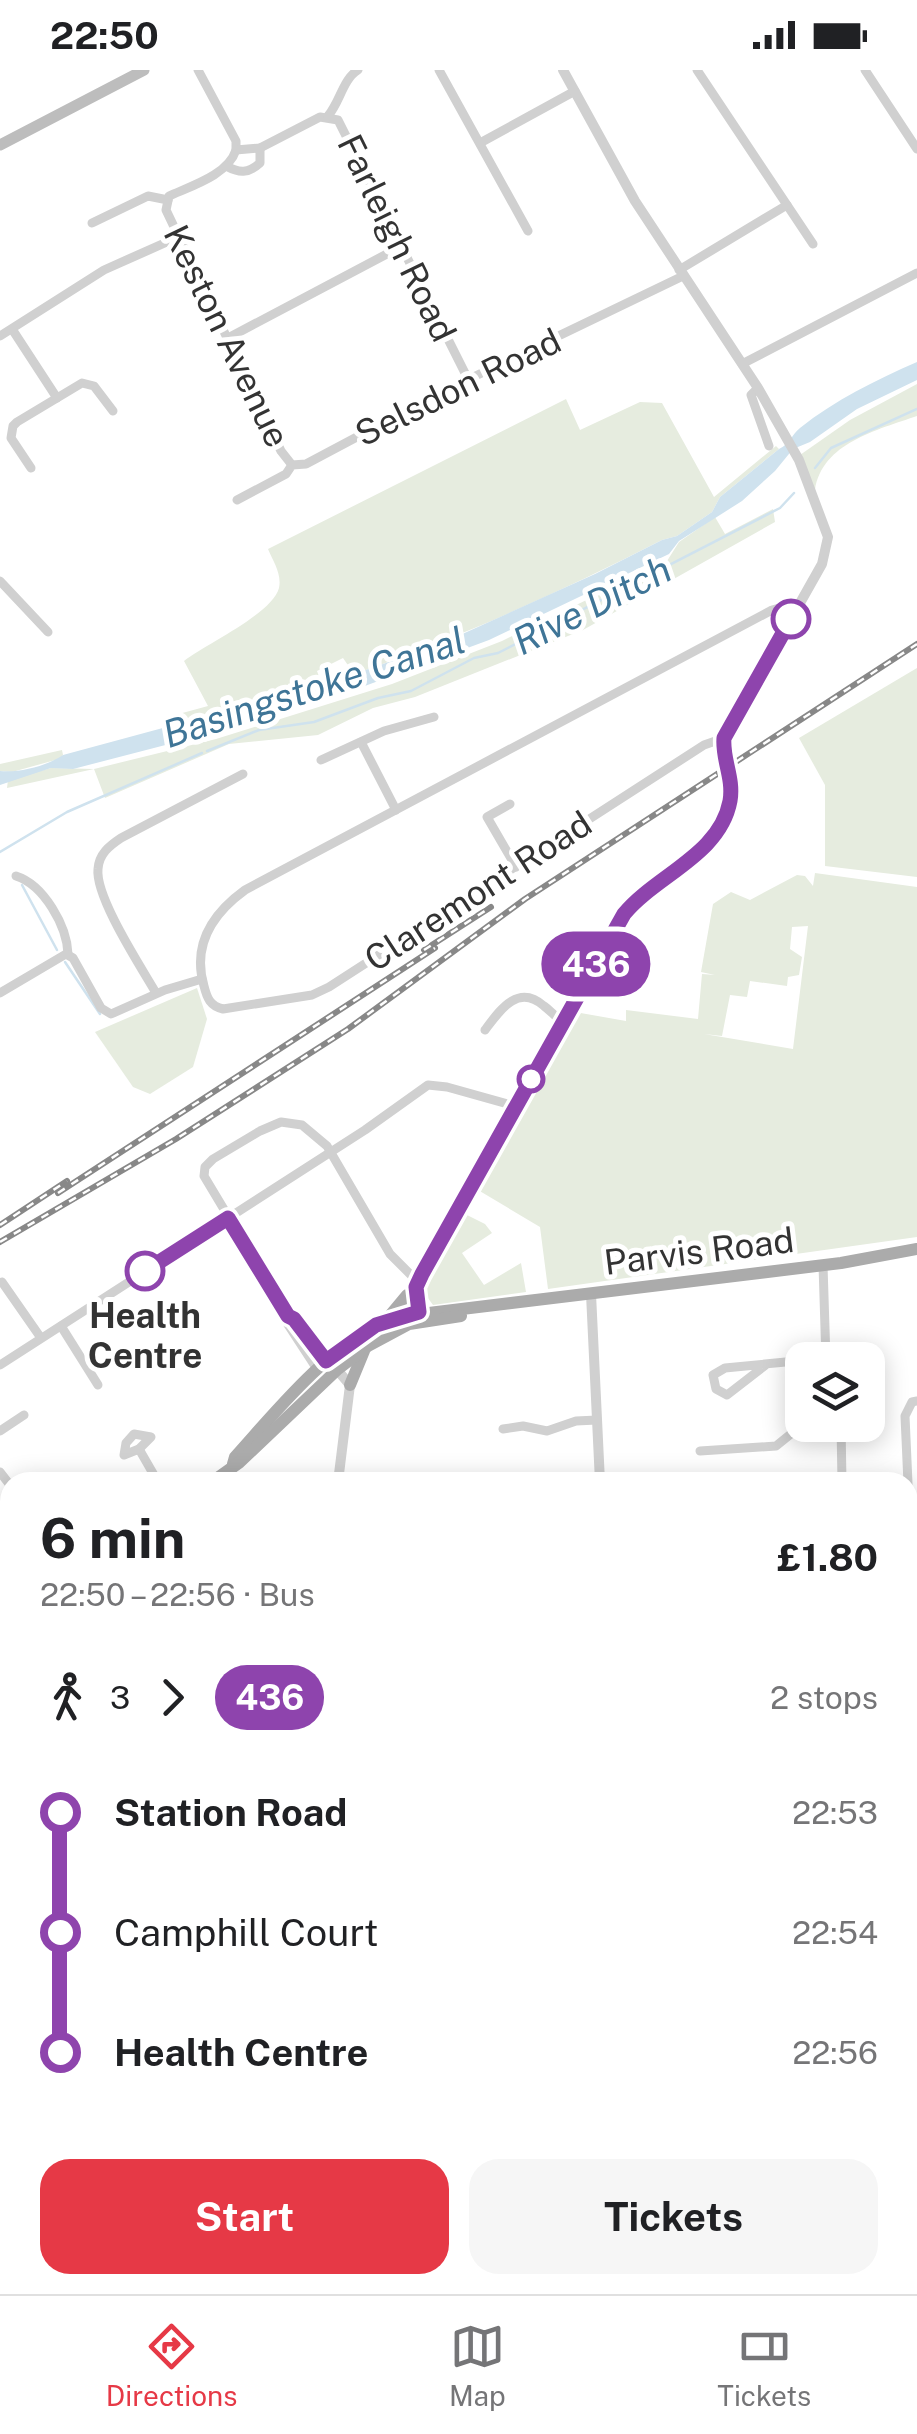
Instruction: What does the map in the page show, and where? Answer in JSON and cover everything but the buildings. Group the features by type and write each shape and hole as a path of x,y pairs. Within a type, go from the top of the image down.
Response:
{"main road":[{"path":"0,146 144,70"},
{"name":"Parvis Road","path":"414,1318 823,1266 917,1249"},
{"path":"224,1472 269,1418 386,1321 407,1295"},
{"path":"386,1321 414,1318"},
{"path":"328,1369 414,1318"},
{"path":"350,1387 365,1349"}],"street":[{"path":"198,70 236,141 236,150"},
{"path":"328,116 348,79 358,70"},
{"path":"439,70 528,231"},
{"path":"414,1318 407,1295 634,902 696,854 723,822 731,784 724,738 825,558 828,540 799,460 758,388 681,273 563,70"},
{"path":"698,70 813,244"},
{"path":"865,70 917,149"},
{"path":"480,143 574,92"},
{"name":"Farleigh Road","path":"167,202 170,196 226,166 236,150 260,148 320,117 338,120 468,379"},
{"name":"Farleigh Road","path":"226,166 235,171 249,170 260,162 260,148"},
{"path":"92,223 148,196 167,202"},
{"name":"Keston Avenue","path":"167,202 178,236 292,466"},
{"name":"Selsdon Road","path":"237,500 286,474 292,466 306,464 681,273 788,205"},
{"path":"0,336 104,270 178,236"},
{"path":"228,338 402,246"},
{"path":"742,364 917,274"},
{"path":"12,329 57,398"},
{"path":"31,468 11,438 13,426 82,383 94,386 114,412"},
{"path":"758,388 751,395 768,446"},
{"path":"0,580 48,632"},
{"path":"16,876 42,894 63,932 68,954 106,1012 117,1014 156,994 202,979 201,942 235,898 775,608 796,610"},
{"path":"320,760 434,716"},
{"name":"Claremont Road","path":"202,979 210,1002 218,1008 312,995 704,745 724,738"},
{"path":"361,742 396,810"},
{"path":"221,769 228,782"},
{"path":"156,994 102,896 99,862 115,842 243,774"},
{"path":"510,804 487,817 516,867"},
{"path":"0,994 68,954"},
{"path":"488,1022 507,1002 522,997 532,998 563,1022"},
{"path":"0,1364 432,1084 515,1106"},
{"path":"339,1472 350,1387 328,1369 288,1316 203,1172 209,1162 228,1148 273,1124 293,1122 312,1131 331,1152 390,1254 418,1276"},
{"path":"823,1266 828,1342"},
{"path":"414,1318 418,1276"},
{"path":"2,1282 9,1302 41,1338"},
{"path":"591,1294 600,1472"},
{"path":"61,1326 98,1385"},
{"path":"767,1364 734,1392 726,1394 716,1389 713,1374 717,1370 785,1362"},
{"path":"907,1472 904,1416 917,1401"},
{"path":"0,1431 24,1415"},
{"path":"504,1429 523,1426 547,1431 576,1420 597,1420"},
{"path":"700,1451 776,1446 785,1439"},
{"path":"841,1442 842,1472"},
{"path":"139,1449 152,1472"}],"shaded area":[{"path":"917,384 917,416 869,433 840,450 828,461 815,490 800,455 850,420"},
{"path":"566,399 580,430 640,402 662,403 714,497 776,446 779,449 720,497 712,512 677,536 549,595 354,674 343,658 317,671 322,685 169,727 175,715 208,706 184,661 252,618 274,598 279,578 268,549"},
{"path":"773,509 775,522 583,630 415,697 373,708 318,735 229,744 105,798 94,769 216,739 392,684 502,641 667,561 679,542 715,517 725,534"},
{"path":"917,668 917,877 825,866 825,785 799,738"},
{"path":"62,750 59,759 12,772 0,771 0,764"},
{"path":"51,768 94,769 7,788 8,780"},
{"path":"815,873 917,887 917,1237 548,1289 540,1227 478,1190 575,1012 626,1021 626,1010 698,1019 702,974 715,975 701,972 713,904 731,892 750,900 797,875 805,876 813,886","holes":["808,926 793,1049 704,1034 722,1036 730,995 747,997 750,981 787,986 788,977 799,975 802,957 790,949 792,927"]},
{"path":"197,988 207,1019 193,1067 150,1094 133,1087 95,1032"},
{"path":"467,1215 485,1224 492,1233 462,1253 484,1285 521,1263 526,1292 433,1305 425,1294 425,1285"}],"water":[{"name":"Basingstoke Canal","path":"917,362 917,380 857,409 810,442 793,449 742,501 679,541 669,554 489,640 354,690 204,735 73,769 51,768 0,785 0,771 33,768 63,755 322,685 438,645 595,574 677,536 712,512 720,497 813,418 856,391"}],"waterway":[{"name":"Rive Ditch","path":"815,468 831,448 917,409"},
{"name":"Rive Ditch","path":"207,751 259,730 314,722 378,698 411,691 474,658 498,653 780,508 794,493"},
{"name":"Rive Ditch","path":"0,852 67,812 202,753"},
{"path":"22,885 57,950"},
{"path":"65,962 100,1014"}],"railway":[{"path":"0,1242 176,1139 348,1029 525,899 917,644"},
{"path":"424,950 491,907"},
{"path":"58,1193 435,948"},
{"path":"0,1225 67,1181"}],"bus line":[{"name":"436","path":"145,1271 228,1218 288,1316 314,1342 326,1361 376,1325 419,1312 416,1287 422,1274 624,914 642,894 696,854 723,822 731,784 724,738 791,619"}],"place":[{"name":"Health Centre","path":"145,1271"}]}
